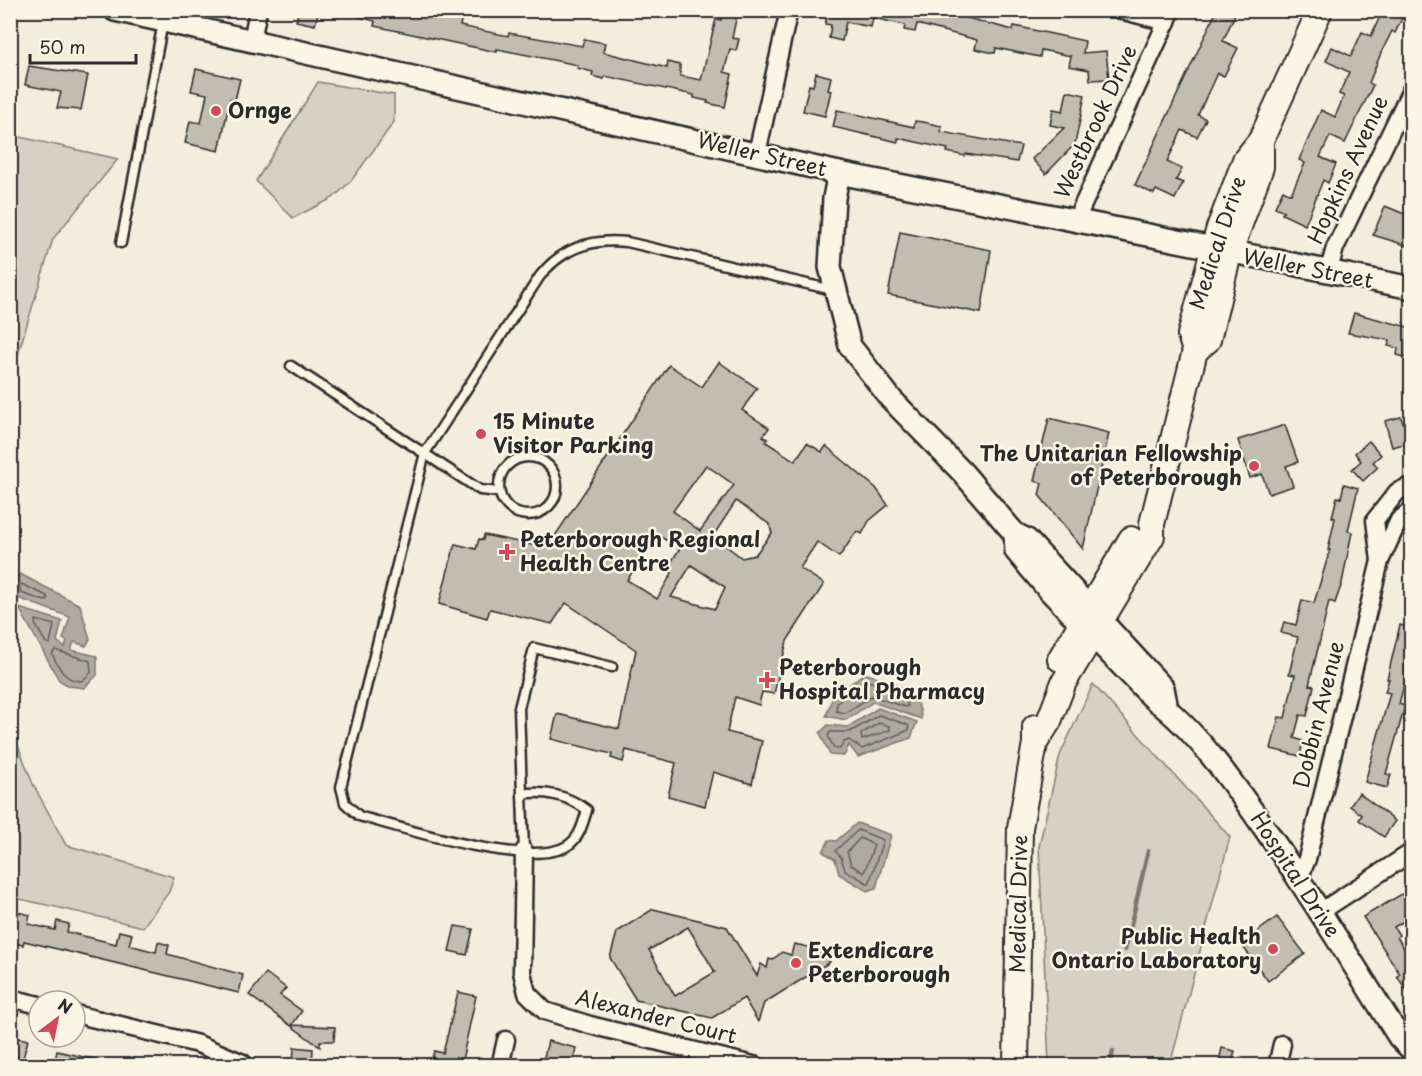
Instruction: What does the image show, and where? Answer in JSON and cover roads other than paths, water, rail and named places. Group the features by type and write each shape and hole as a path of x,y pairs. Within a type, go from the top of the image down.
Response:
{"main road":[{"name":"Medical Drive","path":"1016,1065 1020,828 1035,743 1049,721 1091,621 1152,536 1152,524 1195,351 1208,340 1220,252 1261,167 1261,140 1320,10"}],"street":[{"name":"Weller Street","path":"115,10 838,173 1076,220 1220,252 1412,288"},
{"path":"252,41 258,10"},
{"path":"757,153 789,10"},
{"path":"1120,10 1170,16"},
{"name":"Westbrook Drive","path":"1076,220 1170,16"},
{"name":"Hopkins Avenue","path":"1328,273 1335,248 1412,88"},
{"name":"Hospital Drive","path":"838,173 834,198 830,267 850,346 891,399 963,473 1015,534 1027,540 1152,698 1167,709 1229,777 1299,879 1399,1037 1412,1050"},
{"name":"Dobbin Avenue","path":"1380,561 1375,520 1397,492 1412,485"},
{"name":"Dobbin Avenue","path":"1299,879 1307,859 1380,561 1399,520 1412,510"},
{"name":"Alexander Court","path":"524,851 522,972 527,993 545,1011 590,1025 757,1065"},
{"path":"1320,912 1412,852"},
{"path":"10,998 27,1002"},
{"path":"87,1017 198,1044 243,1063 242,1065"},
{"path":"500,1065 506,1040"},
{"path":"1277,1065 1282,1044"}],"lane":[{"path":"121,243 163,21"},
{"path":"522,794 538,791 575,801 587,810 579,835 569,845 558,850 497,852 359,816 345,803 341,787 425,453 540,276 555,260 578,246 608,240 627,242 836,290"},
{"path":"291,366 480,490 499,492"},
{"path":"537,458 553,470 557,479 557,490 552,500 543,510 534,515 516,514 508,508 499,492 502,472 517,459 537,458"},
{"path":"524,851 519,708 534,648 612,667"}],"water":[{"path":"20,574 80,605 90,639 86,646 74,642 71,650 97,656 97,675 84,688 69,686 59,680 19,608 62,621 57,641 65,648 67,641 63,639 70,617 15,597 11,583"},
{"path":"864,673 901,687 909,693 919,708 921,719 873,702 846,720 826,716 832,699"},
{"path":"878,708 917,722 911,738 858,757 849,745 844,756 830,755 820,733 828,725 848,727"},
{"path":"857,823 891,835 876,888 867,891 839,874 835,859 823,852 829,840 836,841"}],"waterway":[{"path":"1125,950 1148,851"},
{"path":"1110,1066 1113,1051"}],"place":[{"name":"Ornge","path":"216,111"},
{"name":"15 Minute Visitor Parking","path":"481,434"},
{"name":"The Unitarian Fellowship of Peterborough","path":"1254,466"},
{"name":"Peterborough Regional Health Centre","path":"507,552"},
{"name":"Peterborough Hospital Pharmacy","path":"767,680"},
{"name":"Public Health Ontario Laboratory","path":"1273,949"},
{"name":"Extendicare Peterborough","path":"796,963"}]}
